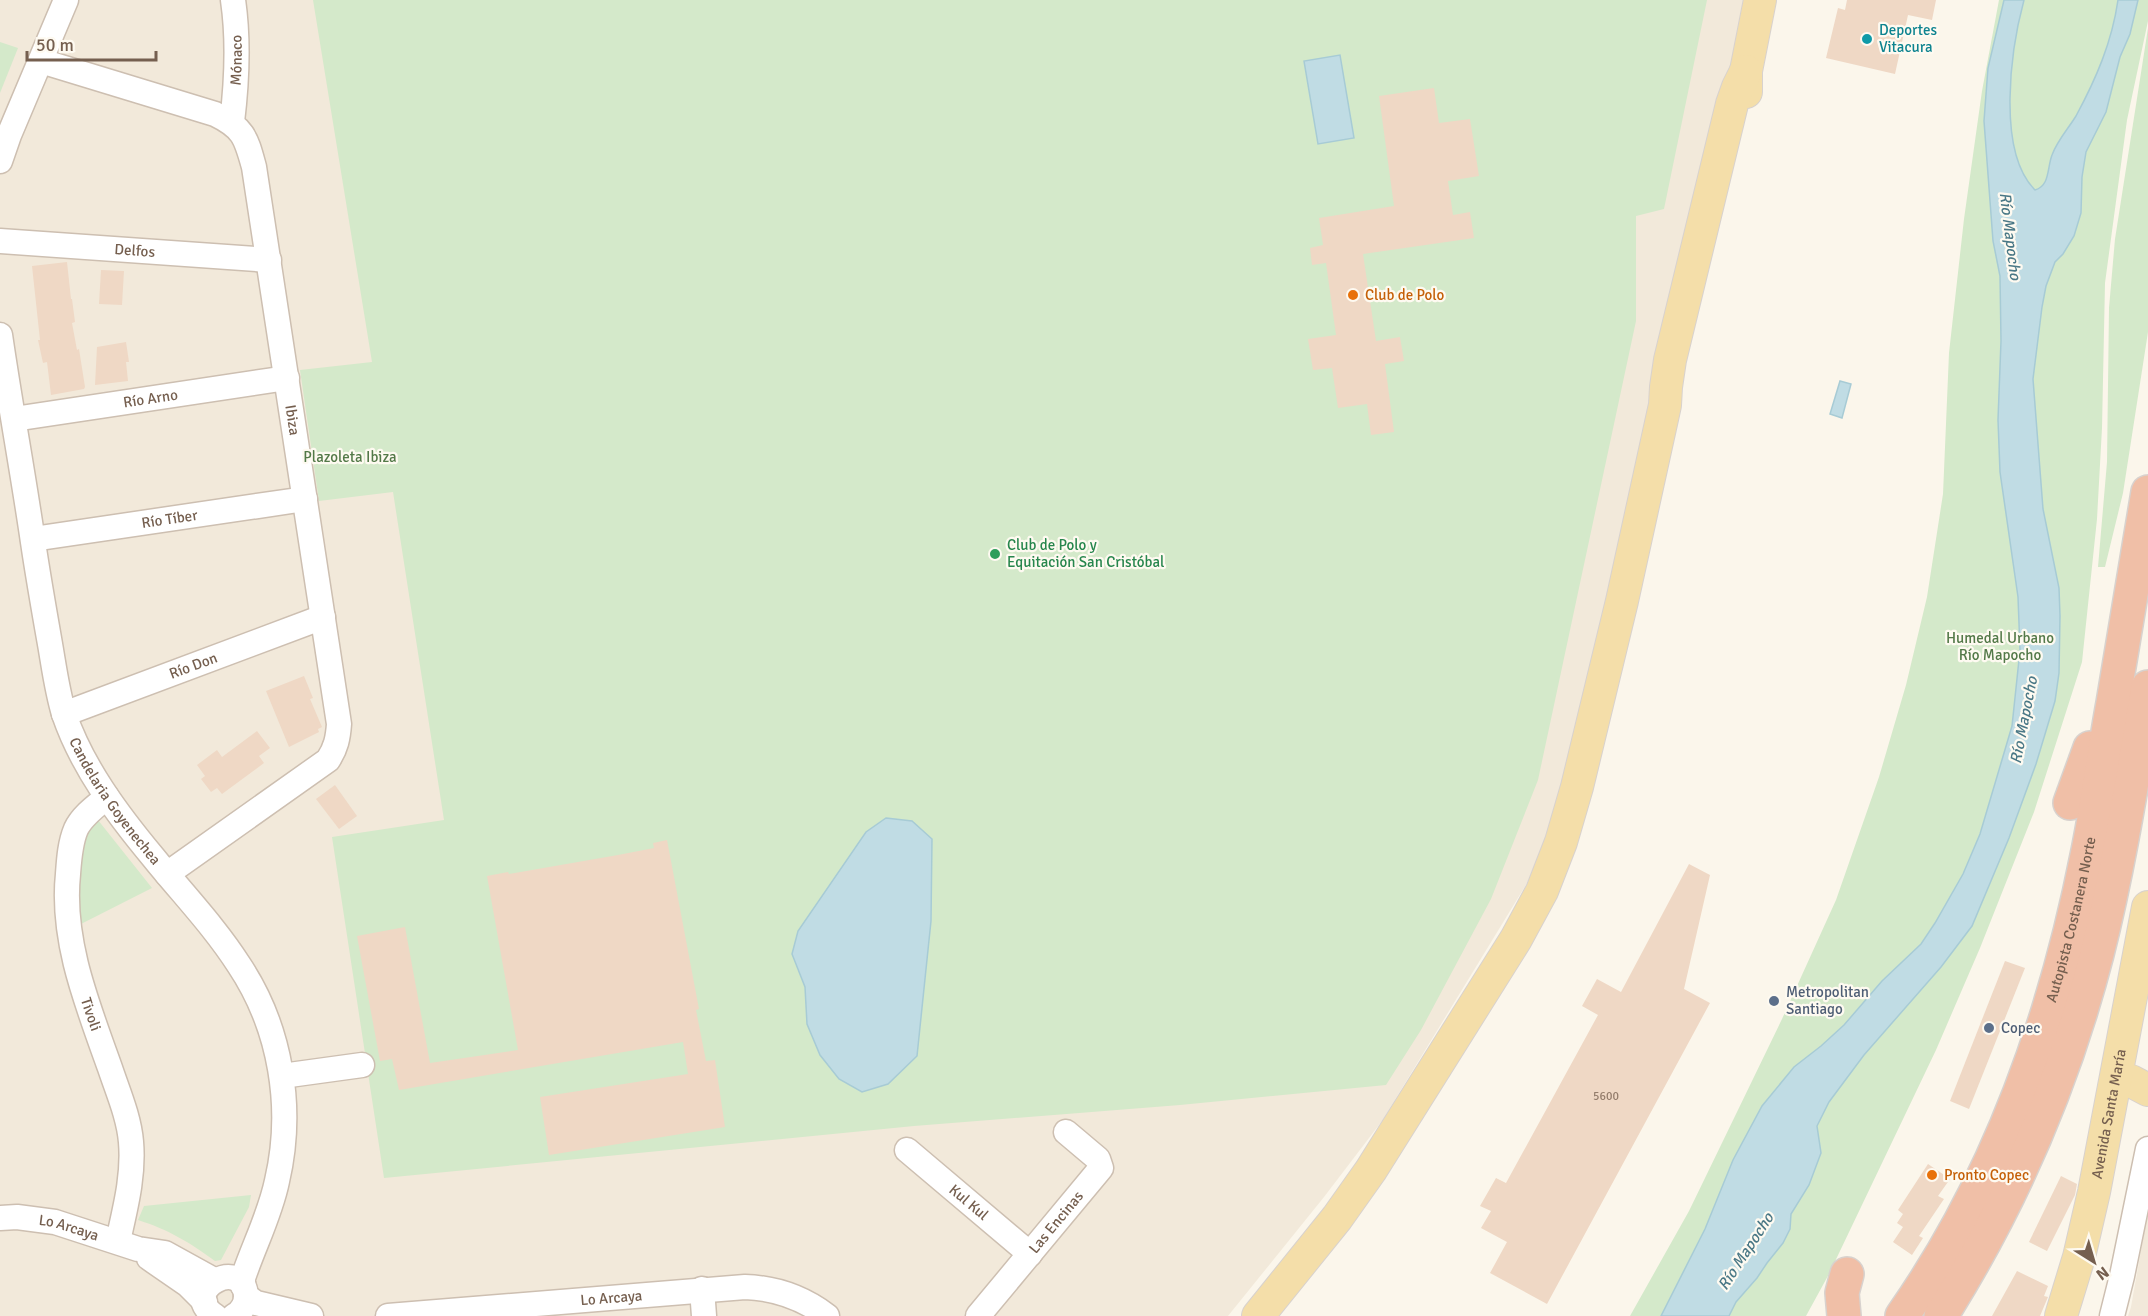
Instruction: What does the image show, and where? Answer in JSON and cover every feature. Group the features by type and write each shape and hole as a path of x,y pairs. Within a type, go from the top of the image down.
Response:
{"highway":[{"name":"Autopista Costanera Norte","path":"1902,1316 1942,1254 1971,1202 2003,1135 2025,1078 2056,981 2088,851 2148,492"},
{"path":"2070,803 2116,682"},
{"name":"Autopista Costanera Norte","path":"1941,1316 1966,1275 2007,1197 2035,1136 2067,1054 2107,911 2148,687"},
{"path":"1844,1316 1842,1293 1847,1274"},
{"path":"1956,1316 1966,1275"}],"main road":[{"path":"1258,1316 1337,1218 1371,1170 1516,939 1542,891 1561,842 1577,787 1622,601 1665,405 1676,382 1733,156 1745,105 1746,71 1760,0"},
{"name":"Avenida Santa María","path":"2061,1316 2079,1257 2117,1078 2135,1049 2148,907"},
{"path":"2117,1078 2131,1081 2148,1090"}],"street":[{"path":"0,159 66,0"},
{"name":"Mónaco","path":"232,122 237,77 238,31 233,0"},
{"path":"41,61 215,114 232,122"},
{"name":"Ibiza","path":"167,874 328,760 335,749 339,724 254,167 247,140 232,122"},
{"name":"Delfos","path":"0,241 269,260"},
{"name":"Candelaria Goyenechea","path":"0,335 56,679 64,714 107,797 227,947 253,987 271,1030 282,1076 284,1129 282,1155 273,1198 243,1278 232,1291 206,1290 207,1310"},
{"name":"Río Arno","path":"14,418 287,378"},
{"name":"Río Tíber","path":"33,539 305,499"},
{"name":"Río Don","path":"64,714 323,617"},
{"name":"Tivoli","path":"107,797 84,816 76,829 70,852 67,888 69,937 91,1015 125,1113 131,1142 128,1245"},
{"path":"282,1076 362,1065"},
{"name":"Las Encinas","path":"978,1316 1101,1168 1098,1159 1066,1132"},
{"path":"2112,1316 2148,1149"},
{"name":"Kul Kul","path":"907,1150 1030,1254"},
{"name":"Lo Arcaya","path":"0,1218 17,1217 55,1222 128,1245 165,1253 256,1303 312,1316"},
{"name":"Lo Arcaya","path":"128,1245 188,1285 207,1310"},
{"name":"Lo Arcaya","path":"388,1316 745,1287 776,1290 806,1301 827,1316"},
{"path":"702,1290 704,1316"}],"shaded area":[{"name":"Club de Polo y Equitación San Cristóbal","path":"0,0 1747,0 1565,794 1527,883 1382,1121 1228,1316 0,1316"},
{"path":"2148,1211 2148,1316 2128,1316 2131,1307"}],"green space":[{"name":"Club de Polo y Equitación San Cristóbal","path":"313,0 1707,0 1664,209 1636,216 1636,321 1538,780 1491,899 1421,1030 1386,1085 1180,1105 914,1126 384,1178 332,837 444,820 393,492 319,501 300,370 372,362"},
{"name":"Humedal Urbano Río Mapocho","path":"1999,0 2148,0 2148,21 2127,120 2105,283 2102,428 2097,519 2082,662 2034,812 1980,948 1936,1050 1829,1274 1806,1316 1630,1316 1689,1211 1782,1019 1836,900 1879,777 1906,685 1927,597 1943,494 1949,353 1964,219 1982,91"},
{"path":"2148,28 2148,332 2123,493 2105,567 2098,567 2107,462 2109,308 2115,239"},
{"path":"0,42 18,48 0,93"},
{"path":"90,810 152,888 79,925 76,858"},
{"path":"251,1195 249,1207 221,1260 215,1261 178,1237 138,1220 144,1206"}],"water":[{"name":"Río Mapocho","path":"2004,0 2024,0 2011,71 2011,125 2015,151 2023,173 2035,190 2046,181 2054,150 2076,116 2090,88 2112,31 2118,0 2138,0 2106,112 2086,152 2082,177 2081,213 2074,236 2055,262 2046,286 2033,379 2043,509 2059,588 2059,673 2055,701 2036,764 2009,838 1972,926 1941,967 1864,1055 1829,1102 1817,1126 1821,1153 1809,1185 1791,1214 1790,1229 1783,1243 1736,1302 1729,1316 1661,1316 1705,1229 1733,1160 1762,1106 1794,1067 1844,1025 1882,981 1921,944 1935,923 1963,874 1980,834 2012,726 2020,650 2018,597 2000,472 1998,420 2001,341 2000,276 1993,241 1984,121 1988,68"},
{"path":"1340,55 1354,138 1318,144 1304,61"},
{"path":"1840,381 1851,384 1842,418 1830,414"},
{"path":"886,818 912,821 932,839 931,921 917,1056 888,1084 862,1092 839,1079 820,1055 807,1024 805,987 792,954 798,931 866,832"}],"building":[{"name":"Deportes Vitacura","path":"1847,0 1936,0 1932,20 1908,15 1895,74 1826,58 1838,8 1845,10"},
{"path":"1434,88 1439,123 1470,119 1479,176 1448,181 1453,215 1470,212 1474,238 1363,254 1376,341 1400,337 1404,361 1385,364 1394,432 1371,435 1367,404 1338,408 1332,368 1313,370 1308,339 1336,335 1326,263 1312,265 1310,248 1323,245 1319,218 1394,206 1379,96"},
{"path":"67,262 75,322 72,323 85,387 51,395 47,362 43,363 38,340 40,340 32,266"},
{"path":"101,270 124,271 122,305 99,304"},
{"path":"126,342 129,362 126,362 128,381 95,385 97,347"},
{"path":"304,676 313,698 310,699 322,727 318,729 319,732 289,747 266,691"},
{"path":"257,731 270,748 259,756 264,763 222,794 217,788 211,792 201,779 205,776 197,765 217,750 222,757"},
{"path":"335,785 357,816 339,829 316,799"},
{"path":"667,840 699,1009 696,1010 706,1061 715,1060 725,1127 549,1155 540,1097 688,1074 683,1042 399,1090 392,1059 380,1061 357,936 405,927 430,1063 518,1050 487,876 654,848 653,843"},
{"path":"1689,864 1710,875 1684,989 1710,1003 1547,1304 1490,1273 1507,1242 1481,1228 1491,1211 1480,1206 1496,1178 1506,1183 1598,1015 1582,1006 1597,979 1621,992"},
{"path":"2005,961 2025,968 1969,1109 1950,1101"},
{"path":"1928,1164 1950,1179 1938,1196 1944,1199 1919,1236 1923,1238 1912,1255 1893,1242 1903,1227 1897,1223 1903,1214 1898,1210"},
{"path":"2061,1176 2077,1184 2075,1195 2047,1251 2029,1242"},
{"path":"2017,1271 2048,1286 2044,1296 2048,1297 2040,1316 1992,1316"}],"place":[{"name":"Deportes Vitacura","path":"1867,39"},
{"name":"Club de Polo","path":"1353,295"},
{"name":"Club de Polo y Equitación San Cristóbal","path":"995,554"},
{"name":"Metropolitan Santiago","path":"1774,1001"},
{"name":"Copec","path":"1989,1028"},
{"name":"Pronto Copec","path":"1932,1175"}],"park label":[{"name":"Plazoleta Ibiza","path":"350,457"}]}
